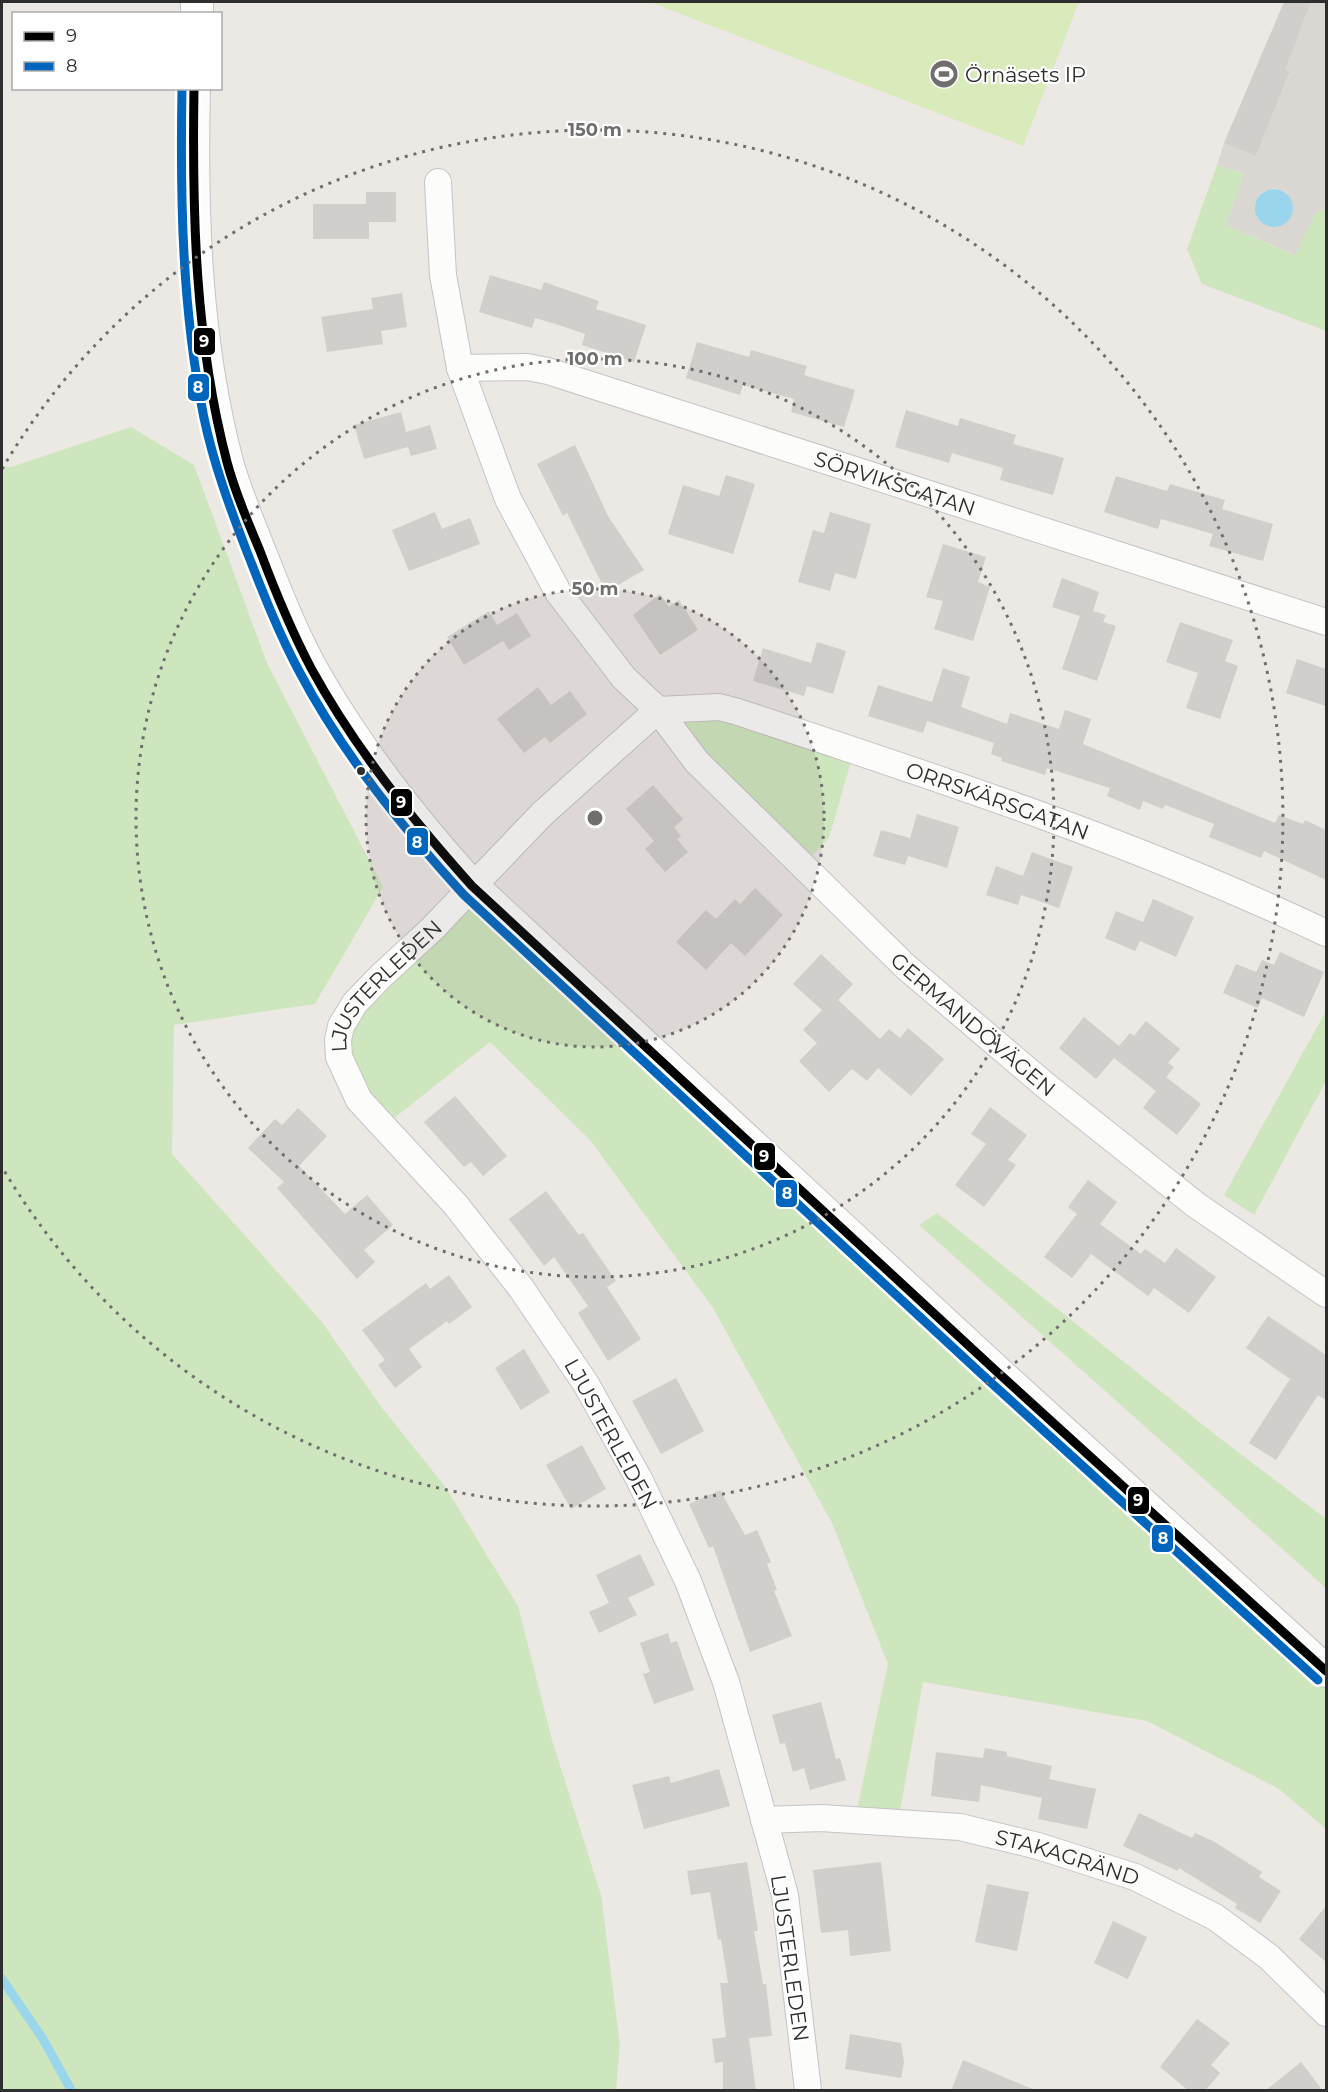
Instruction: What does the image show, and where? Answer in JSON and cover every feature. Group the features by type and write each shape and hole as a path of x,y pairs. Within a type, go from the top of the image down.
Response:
{"street":[{"path":"194,90 192,167 199,297 210,380 227,463 273,585 319,682 395,797 472,886 995,1370 1326,1671"},
{"name":"GERMANDÖVÄGEN","path":"438,182 443,275 460,368 508,499 558,592 624,678 658,710 697,762 906,967 1045,1085 1196,1205 1326,1294"},
{"name":"SÖRVIKSGATAN","path":"460,368 527,367 548,371 1326,622"},
{"name":"ORRSKÄRSGATAN","path":"658,710 718,707 735,711 970,789 1159,860 1326,933"},
{"path":"472,886 542,814 658,710"},
{"name":"LJUSTERLEDEN","path":"472,886 355,1003 340,1026 339,1057 358,1100 455,1204 521,1287 586,1384 634,1469 688,1581 726,1683 785,1895 808,2091"},
{"name":"STAKAGRÄND","path":"764,1820 821,1818 960,1827 1038,1846 1135,1877 1215,1917 1269,1957 1326,2013"}],"green space":[{"name":"Örnäsets IP","path":"650,2 1079,2 1023,146"},
{"path":"1217,165 1244,174 1226,225 1294,255 1315,213 1326,208 1326,331 1202,284 1187,249"},
{"path":"131,427 194,465 267,663 383,887 315,1004 174,1025 172,1154 322,1322 382,1408 444,1485 518,1606 552,1740 601,1895 620,2046 616,2090 2,2090 2,466 11,467"},
{"path":"719,707 854,751 829,838 801,867 657,712"},
{"path":"472,888 1326,1674 1326,1829 1279,1789 1147,1721 923,1682 898,1822 855,1819 888,1664 832,1523 713,1308 590,1140 490,1042 383,1127 339,1062 352,1005"},
{"path":"1326,1011 1326,1081 1254,1215 1224,1195"},
{"path":"937,1213 1217,1436 1326,1519 1326,1588 919,1225"}],"shaded area":[{"path":"1311,2 1326,2 1326,208 1315,213 1295,255 1226,225 1244,174 1217,165 1224,143 1256,156 1290,73 1259,60 1272,32 1296,41","holes":["1275,188 1287,193 1293,209 1284,224 1272,227 1261,222 1257,216 1262,192"]}],"water":[{"path":"1274,189 1288,194 1293,208 1288,222 1274,227 1260,222 1255,208 1260,194"}],"building":[{"path":"1284,2 1311,2 1285,70 1290,72 1256,156 1224,143"},
{"path":"366,192 396,192 396,222 369,222 369,239 313,239 313,204 366,204"},
{"path":"490,275 541,290 544,282 599,301 596,309 646,325 634,362 582,345 585,334 562,326 535,318 532,328 479,312"},
{"path":"402,293 407,327 381,331 383,344 327,352 321,317 373,309 371,298"},
{"path":"697,342 749,357 751,350 807,366 804,375 855,390 844,427 791,412 794,399 743,385 740,395 686,378"},
{"path":"906,410 958,426 960,418 1016,435 1013,444 1064,458 1053,495 1000,480 1003,468 952,453 949,463 895,447"},
{"path":"401,412 406,432 430,425 437,449 411,456 408,447 364,459 354,425"},
{"path":"575,445 608,516 644,570 606,592 567,513 563,516 537,464"},
{"path":"726,475 755,484 733,554 668,534 683,485 719,496"},
{"path":"1116,476 1167,491 1170,484 1225,500 1222,509 1273,524 1263,561 1209,546 1213,534 1161,519 1158,529 1104,512"},
{"path":"435,512 442,529 470,518 480,544 409,571 392,530"},
{"path":"830,512 871,524 856,579 835,573 830,591 798,582 813,530 824,533"},
{"path":"943,544 986,557 978,582 990,587 973,641 934,629 943,601 926,597"},
{"path":"1062,578 1099,592 1093,611 1106,615 1103,622 1116,626 1097,681 1062,669 1080,616 1052,607"},
{"path":"660,594 669,607 679,600 698,630 660,655 633,615"},
{"path":"489,611 497,625 517,613 531,636 509,650 503,641 464,665 447,637"},
{"path":"1180,622 1233,640 1225,661 1238,666 1220,719 1186,708 1198,673 1166,662"},
{"path":"817,642 846,651 833,694 807,686 804,696 753,681 763,648 811,663"},
{"path":"1297,659 1326,669 1326,706 1286,693"},
{"path":"943,668 970,677 961,707 1007,724 1010,713 1059,729 1065,710 1091,719 1083,744 1275,823 1279,815 1303,824 1305,820 1326,830 1326,880 1264,851 1261,858 1209,837 1214,824 1165,805 1163,809 1143,801 1140,810 1107,796 1110,788 1047,768 1045,775 1001,761 1002,758 991,754 994,743 927,721 923,733 868,716 878,685 932,702"},
{"path":"538,687 551,705 570,691 587,714 550,743 545,737 524,753 497,719"},
{"path":"653,785 683,819 674,827 681,836 677,839 688,852 665,872 645,849 654,841 626,809"},
{"path":"917,814 959,827 947,868 908,856 905,865 873,856 881,830 910,838"},
{"path":"1032,852 1073,867 1059,908 1021,895 1018,905 986,895 996,866 1023,876"},
{"path":"755,888 783,915 745,956 731,943 706,970 676,942 706,910 716,919 735,899 740,904"},
{"path":"1153,899 1194,917 1176,957 1140,941 1135,951 1105,938 1116,911 1143,922"},
{"path":"1280,952 1324,972 1304,1017 1262,998 1258,1008 1223,993 1236,964 1256,972 1262,960 1274,965"},
{"path":"821,954 853,984 838,1000 880,1039 889,1029 900,1038 908,1028 944,1059 911,1096 878,1068 867,1081 852,1069 829,1092 799,1061 817,1043 803,1030 822,1010 793,984"},
{"path":"1084,1017 1119,1046 1130,1033 1134,1036 1146,1021 1180,1049 1168,1063 1174,1067 1156,1091 1114,1058 1096,1079 1059,1048"},
{"path":"1166,1077 1201,1104 1177,1135 1143,1108"},
{"path":"455,1096 507,1156 483,1176 471,1162 464,1167 424,1122"},
{"path":"990,1107 1027,1135 1008,1160 1016,1165 984,1207 955,1185 986,1144 971,1134"},
{"path":"298,1108 327,1136 299,1166 345,1214 367,1195 393,1225 364,1250 375,1262 357,1279 277,1188 284,1182 248,1148 275,1119 282,1125"},
{"path":"1088,1180 1117,1202 1100,1224 1141,1254 1145,1249 1165,1263 1176,1248 1216,1277 1189,1313 1154,1288 1148,1296 1091,1254 1072,1278 1044,1257 1077,1214 1068,1207"},
{"path":"546,1191 579,1235 583,1233 616,1281 607,1287 641,1339 608,1361 578,1313 588,1306 554,1257 544,1266 509,1219"},
{"path":"449,1275 472,1307 449,1324 447,1321 409,1349 422,1367 395,1388 378,1365 385,1360 362,1330 426,1283 430,1289"},
{"path":"1268,1316 1326,1355 1326,1400 1318,1395 1276,1460 1249,1443 1290,1379 1246,1348"},
{"path":"524,1349 550,1392 521,1410 495,1368"},
{"path":"676,1378 704,1431 661,1454 632,1401"},
{"path":"582,1445 606,1489 571,1509 546,1465"},
{"path":"720,1490 745,1535 757,1530 771,1562 767,1564 777,1590 774,1591 792,1636 750,1652 713,1546 709,1548 689,1504"},
{"path":"640,1554 655,1585 628,1598 637,1615 599,1633 589,1612 609,1603 596,1575"},
{"path":"668,1633 671,1643 677,1641 694,1690 654,1704 643,1674 650,1672 640,1643"},
{"path":"821,1702 836,1759 840,1758 846,1780 810,1790 804,1768 793,1772 785,1743 780,1744 772,1715"},
{"path":"985,1748 1007,1752 1007,1756 1052,1766 1049,1779 1096,1789 1087,1829 1038,1819 1042,1798 981,1785 979,1802 931,1796 936,1752 983,1758"},
{"path":"719,1769 730,1806 644,1829 632,1785 669,1776 671,1783"},
{"path":"1139,1813 1192,1838 1195,1833 1213,1841 1262,1872 1259,1877 1281,1891 1260,1923 1235,1908 1237,1904 1179,1868 1178,1871 1123,1846"},
{"path":"747,1862 758,1931 754,1931 763,1984 766,1984 772,2036 749,2038 756,2091 723,2091 723,2062 715,2063 712,2039 726,2037 720,1983 728,1983 721,1939 718,1940 710,1892 691,1895 687,1871"},
{"path":"881,1862 891,1951 850,1956 848,1930 821,1933 813,1870"},
{"path":"987,1884 1029,1892 1017,1951 975,1942"},
{"path":"1326,1906 1326,1962 1299,1939"},
{"path":"1113,1921 1147,1937 1128,1979 1094,1963"},
{"path":"1197,2019 1230,2043 1211,2065 1220,2073 1205,2091 1189,2091 1160,2067"},
{"path":"850,2034 901,2043 904,2063 901,2078 845,2069"},
{"path":"963,2060 1035,2090 1035,2091 951,2091"},
{"path":"1301,2062 1323,2091 1265,2091"}],"waterway":[{"path":"2,1979 43,2039 71,2090"}],"transit line":[{"name":"8","path":"182,90 182,213 187,295 197,377 208,435 235,519 278,628 317,703 354,761 418,843 464,895 987,1379 1318,1680"},
{"name":"9","path":"194,90 195,230 202,323 216,416 227,462 277,596 311,668 346,726 385,782 472,886 995,1370 1326,1671"}],"place":[{"name":"Örnäsets IP","path":"944,74"}]}
